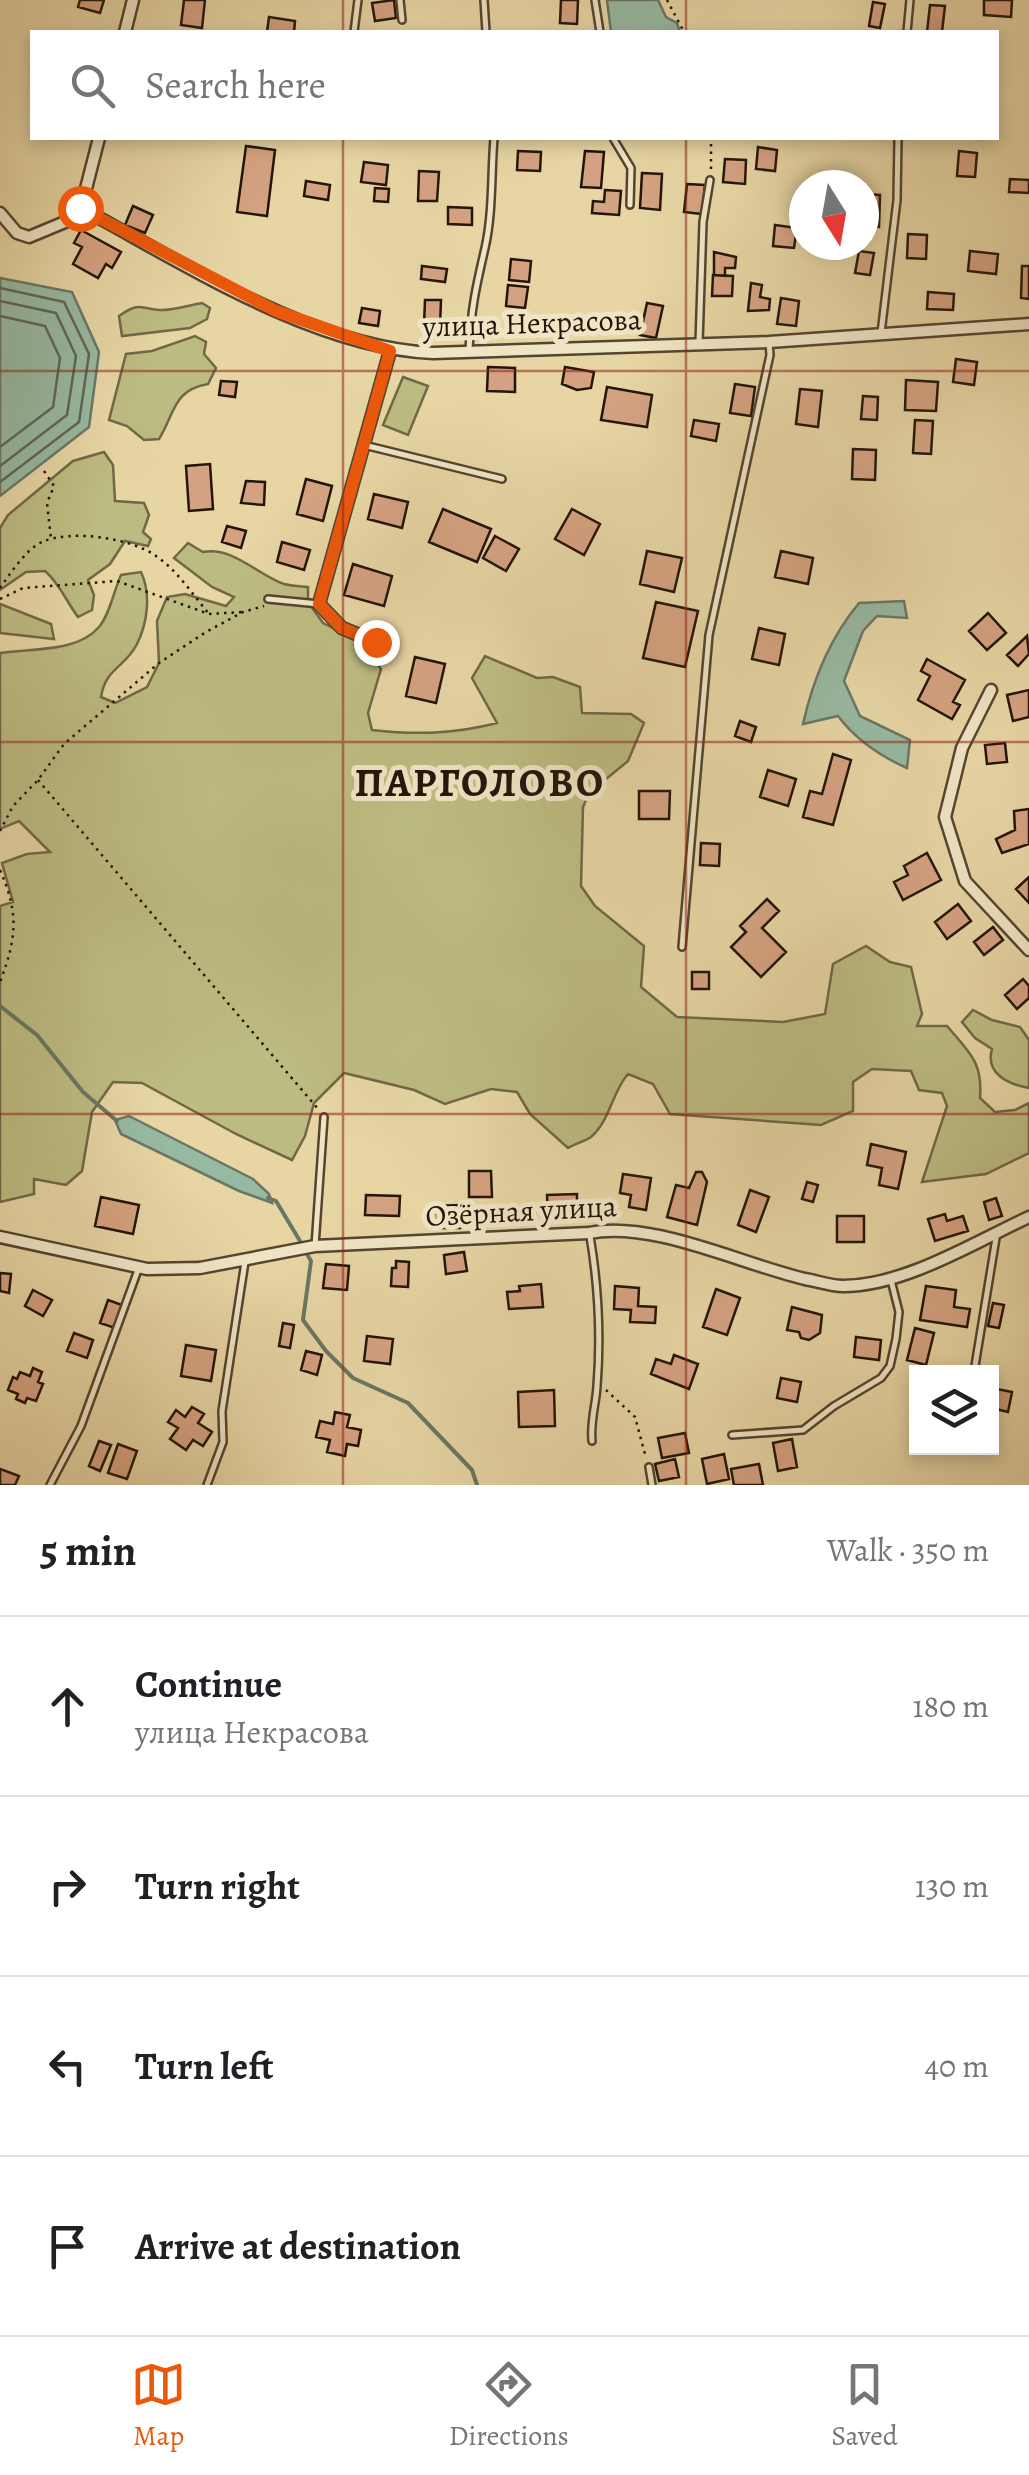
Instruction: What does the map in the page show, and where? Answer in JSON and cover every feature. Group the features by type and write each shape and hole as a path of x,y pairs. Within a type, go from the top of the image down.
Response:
{"street":[{"path":"126,30 133,0"},
{"path":"0,213 17,233 29,238 65,222 80,208 97,140"},
{"name":"улица Некрасова","path":"80,208 276,311 390,351 433,354 769,342 1029,324"},
{"path":"376,642 342,628 319,604 390,351"},
{"path":"991,690 962,748 946,817 966,881 1029,950"},
{"name":"Озёрная улица","path":"0,1237 139,1267 200,1268 315,1246 614,1228 673,1239 760,1268 840,1287 892,1280 1029,1217"}],"lane":[{"path":"354,30 358,0"},
{"path":"400,0 402,20"},
{"path":"484,0 486,30"},
{"path":"595,0 600,30"},
{"path":"907,30 910,0"},
{"path":"470,350 473,290 490,213 494,140"},
{"path":"614,140 632,168 630,205"},
{"path":"880,333 897,200 898,140"},
{"path":"698,344 710,180"},
{"path":"682,947 709,635 770,355 769,342"},
{"path":"364,445 502,479"},
{"path":"268,600 319,604"},
{"path":"315,1246 324,1116"},
{"path":"589,1232 597,1278 598,1382 590,1427 592,1440"},
{"path":"975,1365 996,1232"},
{"path":"207,1485 223,1442 222,1412 246,1259"},
{"path":"50,1485 81,1426 139,1267"},
{"path":"732,1435 803,1430 834,1406 882,1378 890,1366 896,1339 898,1312 892,1280"},
{"path":"649,1468 652,1485"}],"path":[{"path":"667,0 683,30"},
{"path":"710,180 711,140"},
{"path":"44,471 54,486 47,502 51,540"},
{"path":"0,588 41,542 92,534 154,554 209,614"},
{"path":"0,599 23,588 117,581 209,614 243,612 159,663 64,744 14,806 0,831"},
{"path":"38,780 324,1116"},
{"path":"0,870 14,902 12,941 0,981"},
{"path":"598,1382 635,1417 649,1468"}],"shaded area":[{"path":"202,303 210,308 207,319 190,328 122,336 119,316 131,309 164,310"},
{"path":"195,336 206,342 204,354 216,368 208,384 181,397 159,439 144,440 127,426 109,420 126,354 152,351"},
{"path":"403,377 428,386 408,435 383,425"},
{"path":"104,452 113,465 115,501 144,503 149,515 143,532 151,539 148,546 125,541 110,564 88,580 94,595 92,610 78,617 45,571 26,572 0,590 0,528 8,515 73,461"},
{"path":"188,543 203,552 235,557 284,584 308,587 308,602 323,623 360,641 381,669 368,713 372,730 435,732 497,723 472,678 485,656 537,678 553,677 580,687 582,713 631,714 644,723 628,761 589,793 583,807 581,886 595,906 644,946 641,987 677,1017 783,1022 825,1014 833,964 866,946 890,962 911,967 922,1014 917,1026 947,1026 977,1066 980,1098 995,1112 1015,1110 1029,1103 1029,1153 986,1174 922,1182 947,1106 942,1093 919,1090 911,1071 872,1069 853,1082 853,1111 821,1125 670,1114 653,1084 628,1074 597,1130 568,1148 530,1114 517,1092 491,1089 445,1104 414,1090 344,1073 314,1103 305,1136 292,1160 142,1083 113,1082 92,1112 82,1171 66,1185 34,1179 34,1194 0,1202 0,906 13,902 2,863 27,854 50,852 19,821 0,829 0,653 53,648 90,635 106,616 121,575 141,572 147,598 144,626 132,652 107,679 101,697 115,703 147,687 159,663 157,621 167,597 185,594 226,606 234,597 212,587 174,558"},
{"path":"0,604 51,624 54,639 0,633"},
{"path":"973,1010 1020,1027 1029,1040 1029,1088 1013,1084 995,1071 992,1049 975,1038 962,1022"}],"water":[{"path":"607,0 658,0 666,17 677,23 679,30 611,30"},
{"path":"0,278 72,292 99,352 89,427 0,496"},
{"path":"904,601 907,618 877,616 863,631 844,681 860,716 910,740 907,768 869,746 838,716 803,724 824,660 859,603"},
{"path":"129,1116 253,1179 269,1194 272,1203 121,1134 115,1120"}],"building":[{"path":"80,0 104,0 100,13 78,7"},
{"path":"184,0 205,0 202,28 181,25"},
{"path":"394,0 396,18 375,21 372,3"},
{"path":"561,0 578,0 577,24 560,23"},
{"path":"984,0 1012,0 1011,17 984,15"},
{"path":"873,2 885,4 880,28 869,26"},
{"path":"930,5 945,6 942,30 927,30"},
{"path":"269,17 295,21 294,30 267,30"},
{"path":"246,146 275,150 267,216 237,212"},
{"path":"758,147 777,150 775,171 756,169"},
{"path":"518,151 541,152 540,171 517,170"},
{"path":"585,151 604,152 601,188 581,187"},
{"path":"959,151 977,153 975,177 957,176"},
{"path":"725,159 746,160 745,184 723,182"},
{"path":"364,162 388,165 386,185 361,182"},
{"path":"419,171 439,172 437,201 418,201"},
{"path":"642,173 662,174 660,210 640,208"},
{"path":"1010,179 1029,180 1029,193 1009,192"},
{"path":"306,181 330,185 328,200 304,196"},
{"path":"687,184 705,185 702,214 684,212"},
{"path":"375,188 389,189 388,202 374,201"},
{"path":"605,190 621,191 619,215 592,213 593,201 604,202"},
{"path":"133,206 153,215 145,233 125,225"},
{"path":"448,207 472,208 472,225 448,224"},
{"path":"775,225 789,227 789,248 773,246"},
{"path":"81,230 121,252 112,268 106,264 98,278 73,264 82,247 74,243"},
{"path":"908,234 927,235 926,259 907,258"},
{"path":"970,251 998,254 996,274 968,271"},
{"path":"714,252 736,257 735,268 725,268 725,276 714,275"},
{"path":"511,259 531,261 529,282 509,280"},
{"path":"857,260 873,260 870,275 855,273"},
{"path":"422,266 447,269 445,282 421,279"},
{"path":"1022,266 1029,266 1029,299 1021,298"},
{"path":"713,275 733,276 732,296 712,296"},
{"path":"751,283 762,285 760,297 770,299 769,310 748,311"},
{"path":"508,285 528,287 525,308 506,306"},
{"path":"928,292 954,294 953,310 927,309"},
{"path":"781,298 799,301 796,326 777,324"},
{"path":"425,300 441,300 440,326 424,325"},
{"path":"647,303 663,306 656,338 640,335"},
{"path":"362,308 380,311 378,326 359,323"},
{"path":"956,359 977,362 974,385 953,382"},
{"path":"488,367 515,368 515,392 487,391"},
{"path":"565,367 594,372 591,388 577,390 562,384"},
{"path":"906,380 938,382 936,411 905,410"},
{"path":"221,381 237,382 235,397 219,395"},
{"path":"735,384 755,387 751,416 730,413"},
{"path":"607,387 652,395 647,427 601,420"},
{"path":"800,389 822,391 818,427 796,424"},
{"path":"863,396 878,397 877,420 861,419"},
{"path":"694,420 719,424 716,441 691,436"},
{"path":"915,420 933,421 931,454 913,453"},
{"path":"853,449 876,450 875,480 852,479"},
{"path":"210,464 213,509 189,511 186,466"},
{"path":"306,479 332,486 323,521 297,514"},
{"path":"246,481 265,482 264,505 241,503"},
{"path":"374,494 408,502 402,528 368,519"},
{"path":"443,509 491,529 477,562 429,542"},
{"path":"572,509 600,524 584,555 555,539"},
{"path":"227,526 246,531 241,548 222,542"},
{"path":"495,536 519,549 506,571 483,558"},
{"path":"282,542 310,550 304,570 277,562"},
{"path":"647,551 682,558 674,592 640,584"},
{"path":"781,551 813,558 808,584 775,577"},
{"path":"353,564 392,576 384,606 344,595"},
{"path":"656,602 698,611 685,667 643,658"},
{"path":"988,613 1006,633 987,650 969,631"},
{"path":"759,628 785,634 779,665 752,659"},
{"path":"1027,636 1029,654 1018,666 1007,655"},
{"path":"415,657 445,664 436,703 406,696"},
{"path":"927,659 965,680 953,702 960,705 952,719 918,700 930,676 921,671"},
{"path":"1029,690 1029,717 1013,721 1007,695"},
{"path":"740,721 756,727 751,742 735,736"},
{"path":"1005,743 1007,762 987,764 985,745"},
{"path":"833,754 851,760 833,825 803,817 810,791 822,794"},
{"path":"768,770 796,779 788,806 760,797"},
{"path":"639,791 670,791 669,819 639,819"},
{"path":"1029,809 1029,844 1002,853 996,839 1015,830 1014,811"},
{"path":"701,843 720,844 719,866 700,865"},
{"path":"927,853 941,880 903,900 894,882 908,875 904,866"},
{"path":"1029,877 1029,903 1016,889"},
{"path":"767,899 779,911 762,928 786,952 761,977 731,947 746,932 740,926"},
{"path":"958,904 971,921 947,939 935,922"},
{"path":"993,927 1003,940 984,955 974,942"},
{"path":"692,972 709,972 709,989 692,989"},
{"path":"1023,979 1029,986 1029,998 1017,1009 1005,995"},
{"path":"871,1144 906,1152 898,1189 879,1185 882,1168 867,1165"},
{"path":"469,1171 491,1171 492,1197 469,1197"},
{"path":"696,1172 702,1172 707,1182 697,1225 667,1217 676,1185 689,1188"},
{"path":"623,1174 651,1178 646,1210 629,1207 631,1195 620,1193"},
{"path":"807,1182 818,1185 813,1202 802,1199"},
{"path":"750,1190 769,1197 756,1232 738,1225"},
{"path":"577,1194 577,1215 548,1216 547,1195"},
{"path":"366,1195 400,1196 399,1216 365,1215"},
{"path":"101,1197 139,1205 133,1234 95,1226"},
{"path":"996,1198 1002,1216 989,1220 984,1202"},
{"path":"460,1205 460,1228 433,1228 432,1206"},
{"path":"945,1214 947,1221 963,1216 968,1231 935,1241 928,1219"},
{"path":"837,1216 864,1216 864,1242 837,1242"},
{"path":"464,1252 467,1271 446,1274 444,1255"},
{"path":"396,1261 409,1262 408,1287 391,1286"},
{"path":"326,1264 349,1266 347,1290 323,1288"},
{"path":"0,1273 11,1274 9,1293 0,1291"},
{"path":"541,1284 543,1307 509,1309 507,1292 520,1291 519,1286"},
{"path":"615,1286 639,1288 638,1306 656,1307 655,1323 630,1322 631,1310 614,1309"},
{"path":"926,1286 956,1290 954,1307 970,1309 967,1327 920,1320"},
{"path":"716,1289 740,1298 727,1335 703,1327"},
{"path":"33,1290 52,1300 43,1316 25,1306"},
{"path":"108,1300 122,1305 115,1328 100,1323"},
{"path":"993,1303 1004,1305 999,1328 988,1326"},
{"path":"792,1307 822,1315 820,1333 809,1340 801,1338 799,1332 787,1330"},
{"path":"283,1323 294,1325 290,1348 279,1346"},
{"path":"915,1328 934,1333 926,1365 907,1360"},
{"path":"74,1333 93,1340 87,1358 67,1351"},
{"path":"367,1336 393,1339 390,1364 364,1361"},
{"path":"856,1337 881,1340 879,1360 854,1357"},
{"path":"186,1345 216,1350 211,1381 181,1376"},
{"path":"306,1351 322,1355 317,1375 301,1370"},
{"path":"674,1355 698,1364 689,1389 651,1374 656,1359 671,1364"},
{"path":"33,1368 42,1372 38,1382 43,1384 36,1401 27,1398 25,1403 8,1390 13,1377 17,1379 20,1372 30,1376"},
{"path":"781,1378 801,1382 797,1402 777,1398"},
{"path":"999,1389 1012,1392 1008,1412 999,1410"},
{"path":"554,1390 555,1426 519,1427 518,1392"},
{"path":"192,1407 204,1414 198,1423 212,1432 203,1446 193,1440 186,1450 170,1439 178,1428 168,1422 176,1410 185,1417"},
{"path":"335,1412 350,1415 347,1427 361,1430 358,1446 347,1444 345,1456 327,1452 330,1440 316,1437 320,1421 333,1424"},
{"path":"685,1433 689,1453 662,1458 658,1438"},
{"path":"792,1439 797,1467 778,1471 773,1443"},
{"path":"99,1441 111,1445 100,1471 89,1466"},
{"path":"118,1444 137,1451 127,1479 108,1473"},
{"path":"724,1454 729,1479 707,1484 702,1459"},
{"path":"675,1459 679,1477 659,1481 655,1464"},
{"path":"759,1464 763,1485 734,1485 731,1469"},
{"path":"0,1469 19,1476 15,1485 0,1485"}],"waterway":[{"path":"0,1006 37,1035 83,1092 117,1121"},
{"path":"268,1198 276,1201 300,1241"},
{"path":"307,1254 311,1261 303,1320 353,1378 408,1403 472,1470 477,1485"}],"district":[{"name":"ПАРГОЛОВО","path":"480,782"}],"route":[{"path":"80,208 276,311 390,351 319,604 342,628 376,642"}]}
